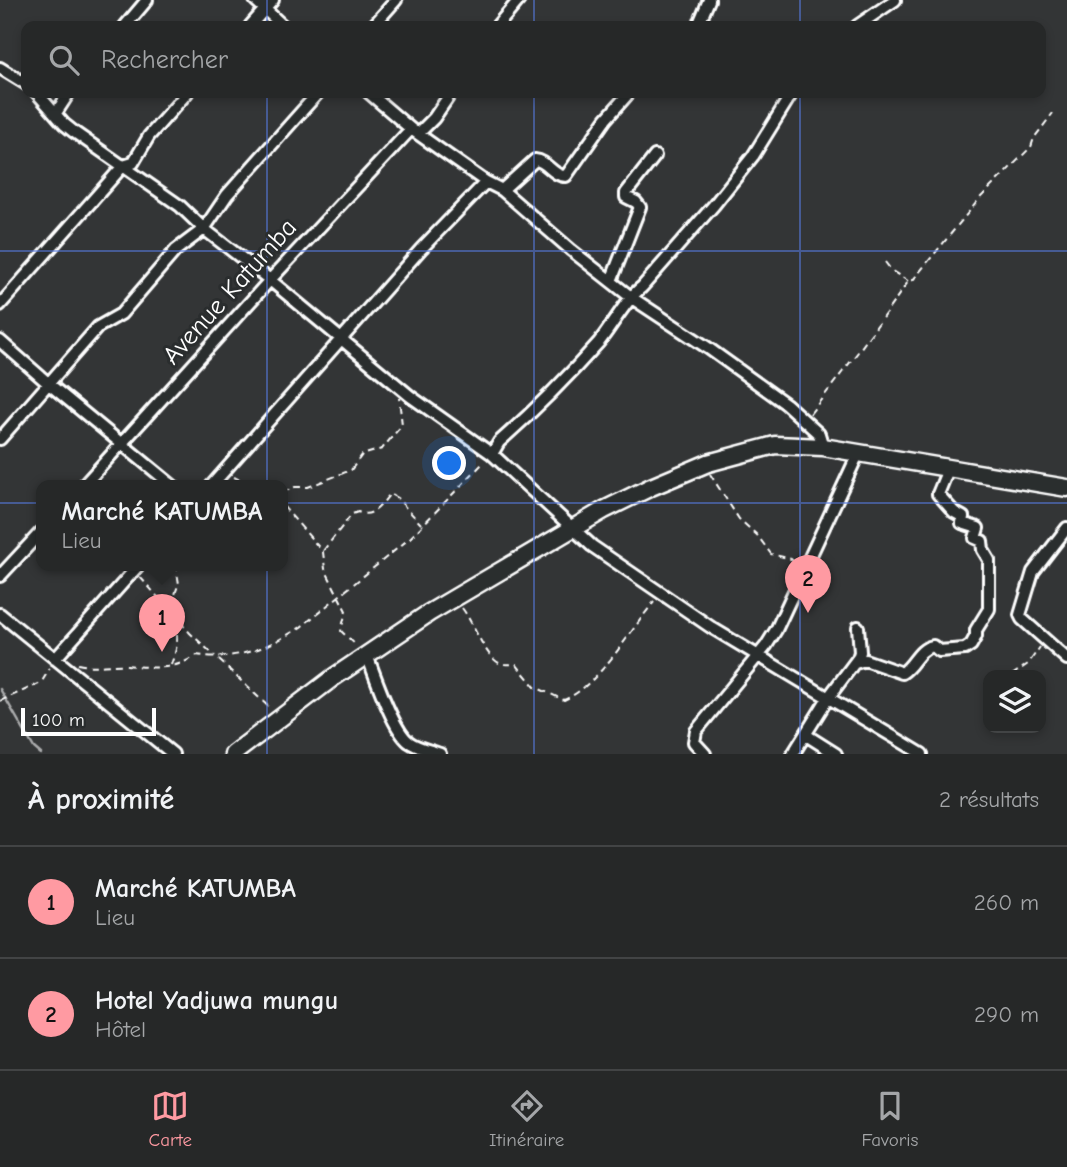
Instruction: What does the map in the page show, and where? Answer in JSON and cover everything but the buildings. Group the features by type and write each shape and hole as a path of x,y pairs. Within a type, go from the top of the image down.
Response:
{"street":[{"path":"129,21 147,0"},
{"path":"254,0 270,5 280,21"},
{"path":"377,21 396,0"},
{"path":"502,21 519,0"},
{"path":"700,21 709,0"},
{"path":"867,21 895,0"},
{"path":"255,21 270,5"},
{"path":"0,68 21,81"},
{"path":"42,98 74,132 180,206 204,229 270,279 410,396 492,453 592,546 712,628 914,752"},
{"path":"56,113 66,98"},
{"path":"0,305 123,166 133,163 149,136 183,98"},
{"path":"0,439 98,327 121,314 176,250 204,229 227,195 314,98"},
{"path":"375,98 414,132 486,182 502,190 632,298 708,348 805,420 819,434 822,447"},
{"name":"Avenue Katumba","path":"88,480 270,279 414,132 434,118 448,98"},
{"path":"502,190 535,160 540,160 558,175 566,176 625,98"},
{"path":"492,453 499,442 599,341 632,298 706,214 753,156 788,98"},
{"path":"611,281 640,210 640,205 626,197 626,193 655,156"},
{"path":"217,480 421,249 486,182"},
{"path":"0,341 166,480"},
{"path":"239,752 280,717 401,631 573,528 652,487 708,463 775,445 822,447 1067,488"},
{"path":"705,754 694,742 696,730 776,630 859,452"},
{"path":"855,663 865,660 902,673 911,667 920,652 927,647 933,646 939,651 965,649 971,645 976,630 989,609 989,560 982,550 982,542 975,537 978,528 962,523 963,517 954,512 938,494 948,467"},
{"path":"1067,528 1034,572 1020,612 1021,619 1067,660"},
{"path":"0,576 36,537"},
{"path":"55,659 133,571"},
{"path":"0,614 173,754"},
{"path":"793,754 828,698 855,663 860,652 858,627"},
{"path":"367,655 389,712 403,736 420,748 440,754"},
{"path":"806,735 836,754"}],"path":[{"path":"805,420 908,282 913,280 981,197 1031,147 1034,138 1054,113"},
{"path":"885,262 892,271 908,282"},
{"path":"288,490 308,487 351,470 362,455 382,449 402,425 397,383"},
{"path":"0,701 41,683 55,659 87,667 125,665 151,669 182,665 197,655 218,659 241,656 282,639 301,627 410,538 492,453"},
{"path":"708,463 714,481 744,525 757,535 771,554 791,559 804,570"},
{"path":"224,472 240,480"},
{"path":"323,552 352,514 371,514 390,494 422,525"},
{"path":"288,512 323,552 325,569 345,611 341,631 367,655"},
{"path":"138,571 174,615 280,717"},
{"path":"171,666 177,643 174,615 176,589 179,584 177,571"},
{"path":"456,598 490,656 502,664 516,664 535,687 564,700 589,683 634,631 662,592"},
{"path":"1019,670 1028,664 1044,640"}],"waterway":[{"path":"0,689 34,748 41,754"}],"place":[{"name":"Hotel Yadjuwa mungu","path":"808,613"},
{"name":"Marché KATUMBA","path":"162,652"}]}
